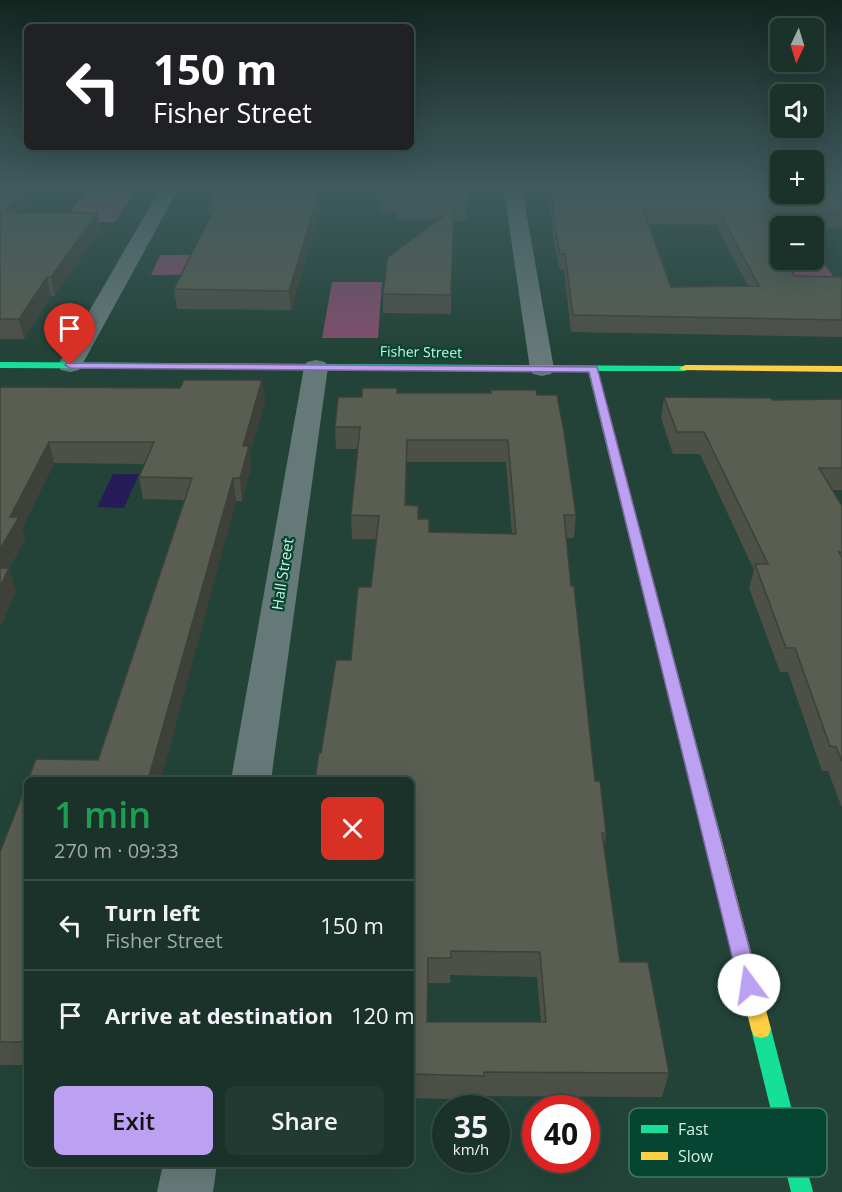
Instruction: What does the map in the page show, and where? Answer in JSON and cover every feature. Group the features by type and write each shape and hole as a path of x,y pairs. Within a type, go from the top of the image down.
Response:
{"street":[{"path":"70,365 141,240"},
{"path":"521,240 542,369"},
{"name":"Fisher Street","path":"0,365 842,369"},
{"name":"Hall Street","path":"251,777 316,367"},
{"path":"593,369 781,1108"},
{"path":"185,1192 189,1167"},
{"path":"798,1177 802,1192"}],"shaded area":[{"path":"761,245 770,245 770,260"},
{"path":"278,254 274,274 151,275 160,255"},
{"path":"824,263 842,289 788,290 776,270 824,270"},
{"path":"332,282 382,282 378,338 322,338"},
{"path":"113,474 139,474 124,508 97,507"}],"building":[{"path":"0,240 78,240 51,277 47,277 19,319 0,319"},
{"path":"199,240 305,240 289,291 174,289"},
{"path":"411,240 453,240 451,295 383,294 388,257"},
{"path":"557,240 654,240 671,287 759,286 734,240 770,240 770,270 791,270 794,276 842,277 842,320 573,315 565,254 560,254"},
{"path":"184,380 262,380 243,446 249,446 240,478 233,478 149,777 29,777 36,759 98,760 192,478 139,477 154,442 49,442 10,517 19,517 0,549 0,387 180,388"},
{"path":"362,388 397,388 397,393 491,393 491,390 536,390 537,395 557,395 576,515 564,515 571,586 574,586 595,781 600,781 606,834 602,833 620,962 648,962 669,1073 484,1072 484,1076 414,1074 414,777 315,777 336,660 351,660 358,587 371,587 379,516 351,515 360,427 335,427 338,397 362,397","holes":["407,440 508,440 516,534 429,532 429,519 418,519 418,506 405,505","451,951 540,952 546,1022 427,1022 428,958 451,958"]},
{"path":"664,397 842,399 842,468 819,468 842,506 842,552 839,552 842,558 842,761 836,747 830,746 795,648 786,648 755,564 768,564 704,432 677,432"},
{"path":"0,568 9,568 0,587"},
{"path":"24,791 24,1042 0,1042 0,852"}],"traffic: fast":[{"path":"0,365 685,368"},
{"path":"593,369 711,833"},
{"path":"761,1029 781,1108"},
{"path":"798,1177 802,1192"}],"traffic: slow":[{"path":"685,368 842,369"},
{"path":"711,833 761,1029"}],"route":[{"path":"70,365 593,369 749,985"}]}
